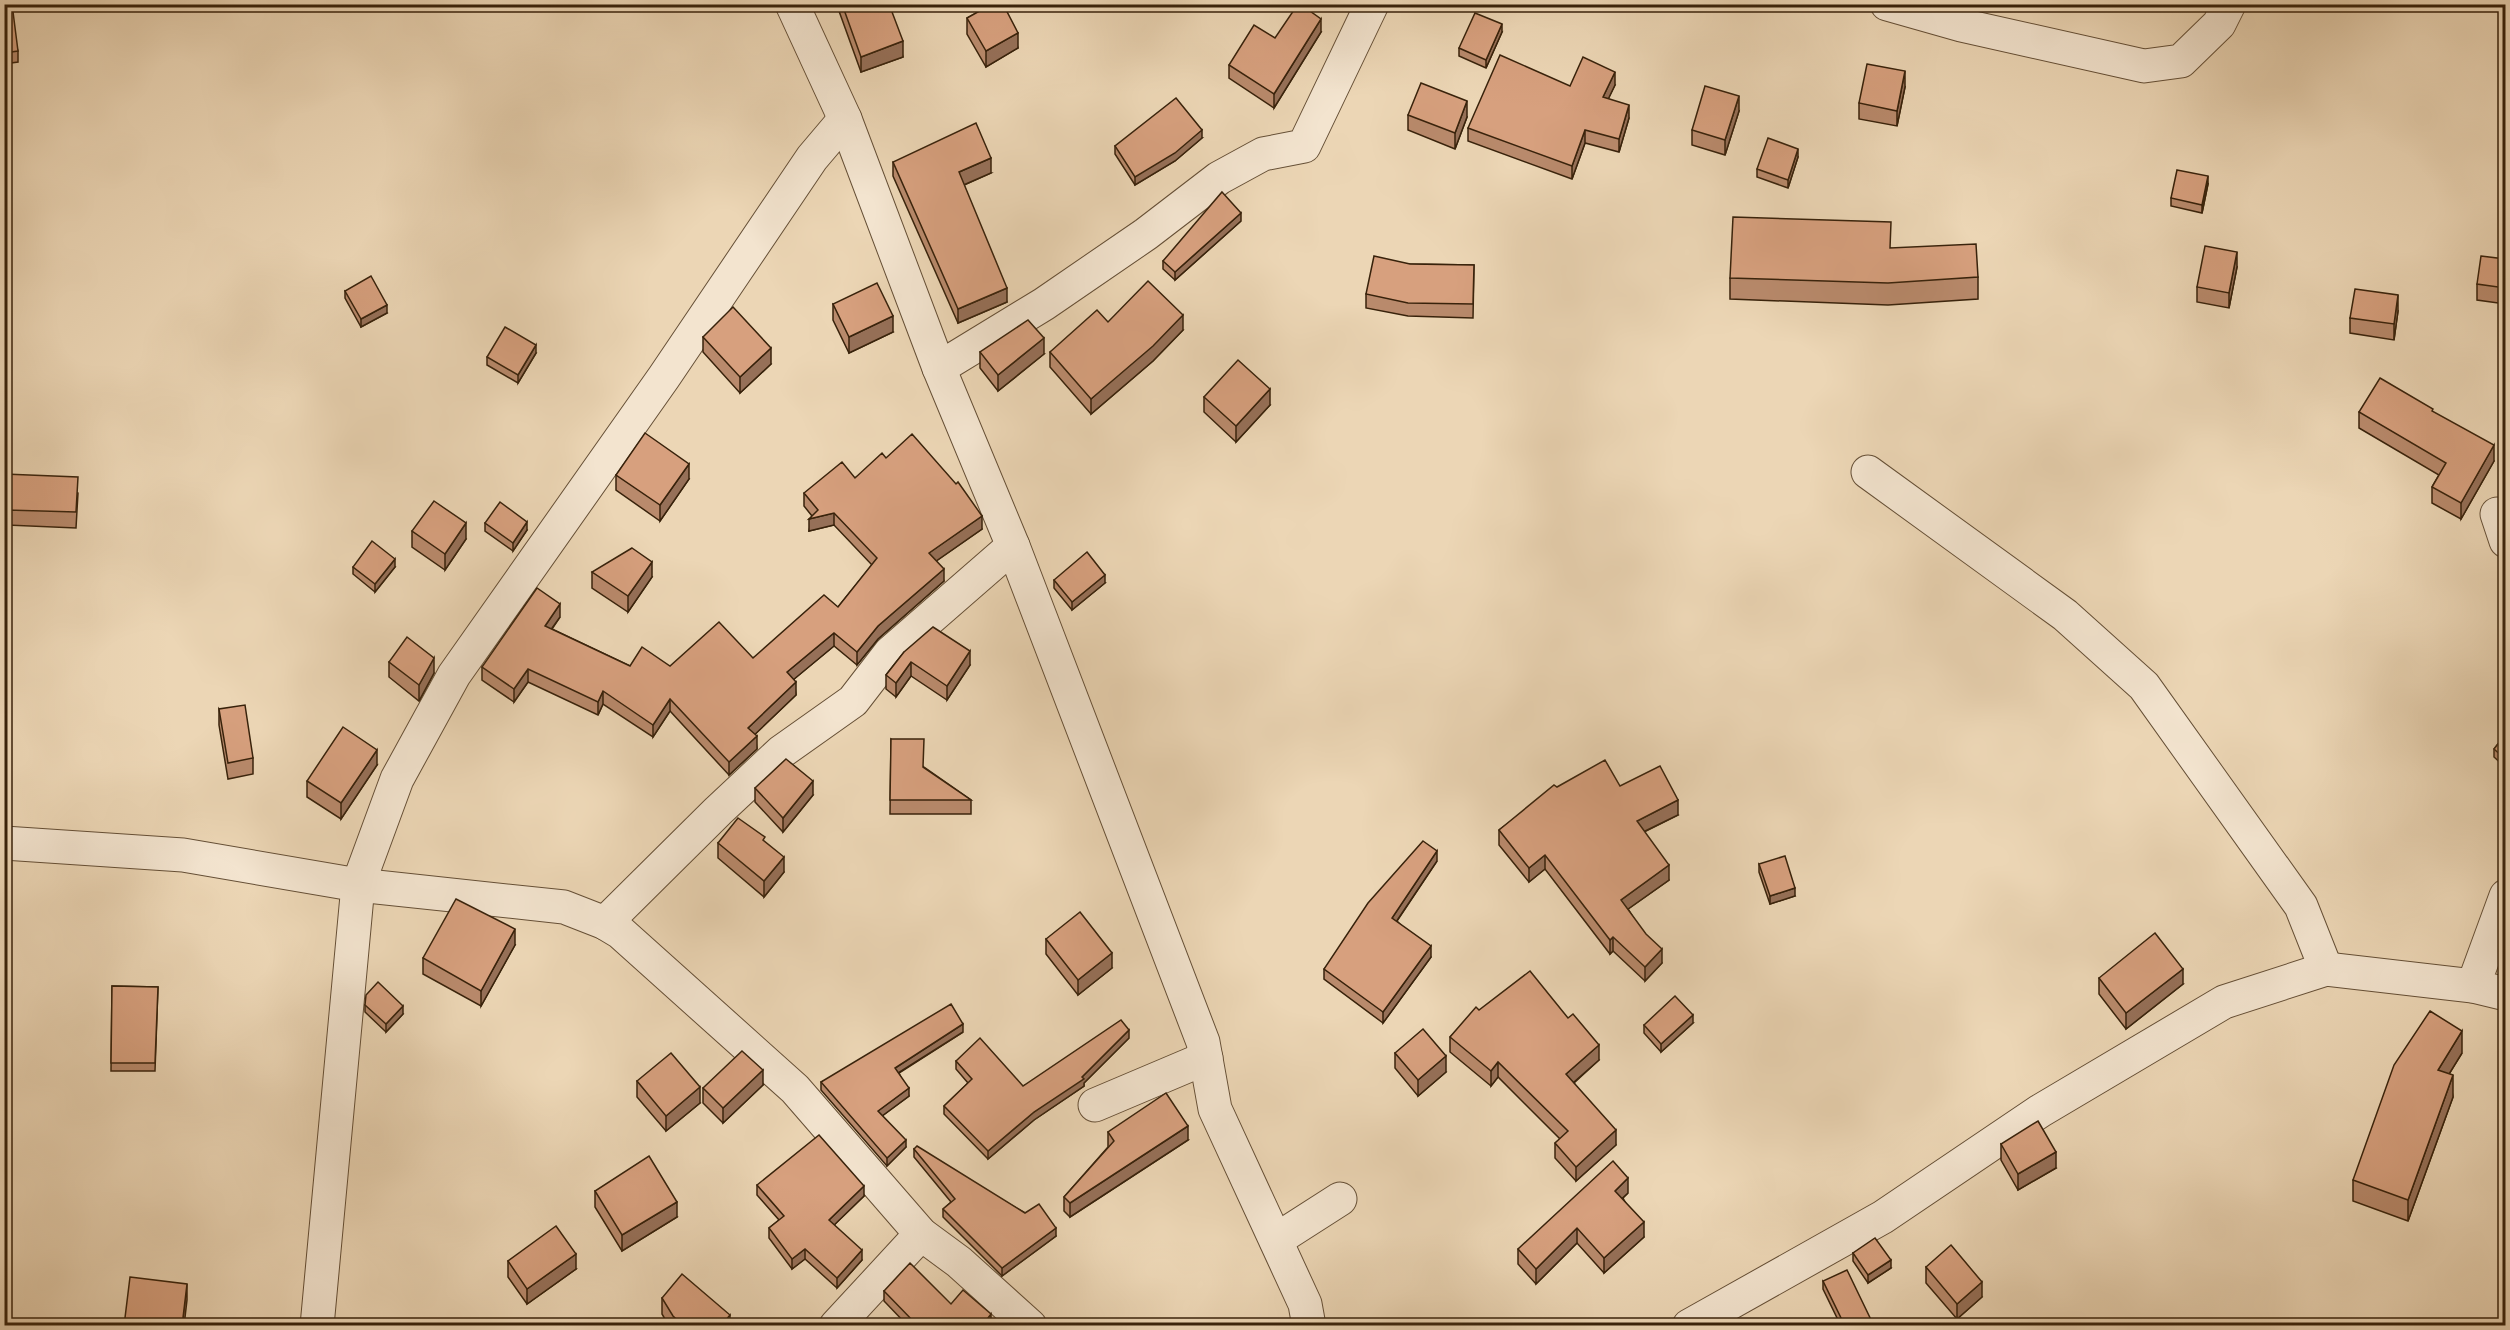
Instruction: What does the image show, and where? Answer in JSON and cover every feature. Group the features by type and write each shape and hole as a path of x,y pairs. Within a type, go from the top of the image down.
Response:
{"street":[{"path":"792,4 845,119 939,368 1013,546 1203,1042 1215,1109 1305,1304 1309,1326"},
{"path":"939,368 1044,304 1146,234 1219,178 1263,153 1304,146 1372,4"},
{"path":"1887,4 1962,25 2144,66 2181,61 2219,24 2229,4"},
{"path":"317,1326 358,885 397,779 454,675 664,377 812,158 845,119"},
{"path":"1868,472 2065,615 2144,686 2301,906 2326,969"},
{"path":"605,923 782,752 853,701 890,654 1013,546"},
{"path":"4,843 183,855 358,885 564,907 605,923 620,932 795,1089 921,1234 959,1262 1030,1326"},
{"path":"2473,986 2505,896"},
{"path":"1689,1326 1883,1217 2040,1111 2224,1002 2326,969 2473,986 2505,994"},
{"path":"1095,1106 1206,1059"},
{"path":"1276,1240 1340,1199"},
{"path":"836,1326 921,1234"}],"building":[{"path":"4,4 12,4 18,51 4,53"},
{"path":"842,4 889,4 903,41 861,57"},
{"path":"992,4 1003,4 1018,33 986,51 967,18"},
{"path":"1298,4 1321,19 1274,94 1229,65 1254,25 1275,38"},
{"path":"1475,13 1502,24 1486,60 1459,48"},
{"path":"1500,55 1570,86 1583,57 1615,72 1603,97 1629,105 1619,139 1585,130 1572,166 1468,128"},
{"path":"1867,64 1905,71 1897,111 1859,103"},
{"path":"1421,83 1467,101 1455,133 1408,115"},
{"path":"1705,86 1739,96 1725,140 1692,130"},
{"path":"1176,98 1202,130 1175,153 1135,177 1115,146"},
{"path":"976,123 991,158 959,172 1007,288 958,309 893,162"},
{"path":"1768,138 1798,149 1788,180 1757,169"},
{"path":"2177,170 2208,176 2202,205 2171,198"},
{"path":"1222,192 1241,213 1175,272 1163,261"},
{"path":"1733,217 1891,222 1890,248 1976,244 1978,277 1888,283 1730,278"},
{"path":"2205,246 2237,252 2229,293 2197,287"},
{"path":"1374,256 1410,264 1474,265 1473,304 1408,303 1366,294"},
{"path":"2481,256 2505,259 2505,288 2477,284"},
{"path":"371,276 387,305 361,319 345,291"},
{"path":"1148,281 1183,315 1153,346 1091,399 1050,352 1097,310 1108,322"},
{"path":"877,283 893,316 849,337 833,304"},
{"path":"2355,289 2398,295 2394,324 2350,318"},
{"path":"733,307 771,348 740,377 703,337"},
{"path":"1028,320 1044,338 998,375 980,352"},
{"path":"505,327 536,345 518,375 487,357"},
{"path":"1238,360 1270,389 1236,426 1204,397"},
{"path":"2380,378 2433,409 2432,411 2494,445 2461,503 2432,487 2446,463 2359,412"},
{"path":"645,433 689,464 660,505 616,475"},
{"path":"912,434 956,484 958,482 982,516 929,553 944,569 878,626 857,652 834,633 787,672 796,682 748,728 757,736 729,762 670,699 653,725 603,691 598,702 528,669 514,689 482,667 537,588 560,604 545,626 630,666 642,647 670,666 719,622 753,658 824,595 838,607 877,558 834,513 809,519 818,510 804,493 842,462 855,478 882,453 886,458"},
{"path":"4,474 78,477 76,512 7,510 6,538 4,538"},
{"path":"434,501 466,523 445,554 412,531"},
{"path":"500,502 527,522 513,543 485,523"},
{"path":"372,541 395,559 375,584 353,567"},
{"path":"632,548 652,562 628,596 592,572"},
{"path":"1087,552 1105,575 1072,602 1054,580"},
{"path":"933,627 970,651 947,686 911,662 896,683 886,675 904,652"},
{"path":"407,637 434,658 419,685 389,662"},
{"path":"245,705 253,758 228,763 219,709"},
{"path":"343,727 377,750 341,803 307,781"},
{"path":"2505,735 2505,759 2494,749"},
{"path":"891,739 924,739 923,767 971,800 890,800"},
{"path":"786,759 813,781 783,818 755,788"},
{"path":"1605,760 1620,786 1660,766 1678,800 1637,821 1669,865 1621,900 1646,934 1662,949 1645,967 1613,937 1610,940 1545,855 1529,868 1499,830 1554,785 1557,787"},
{"path":"738,818 765,837 763,840 784,857 764,881 718,843"},
{"path":"1423,841 1437,851 1392,918 1431,946 1383,1012 1324,969 1368,903"},
{"path":"1785,856 1795,888 1770,896 1759,864"},
{"path":"456,899 515,929 481,991 423,958"},
{"path":"1080,912 1112,953 1078,980 1046,939"},
{"path":"2155,933 2183,969 2126,1013 2099,978"},
{"path":"1530,971 1568,1018 1573,1014 1599,1045 1566,1074 1616,1130 1576,1167 1555,1143 1568,1131 1498,1062 1491,1071 1450,1037 1476,1007 1479,1010"},
{"path":"378,982 403,1006 386,1024 365,1005 366,995"},
{"path":"112,986 158,987 155,1063 111,1063"},
{"path":"1675,996 1693,1015 1661,1044 1644,1025"},
{"path":"951,1004 963,1024 895,1068 909,1088 878,1111 906,1140 887,1158 821,1082"},
{"path":"2430,1011 2462,1031 2438,1070 2453,1075 2408,1200 2353,1180 2394,1065"},
{"path":"1121,1020 1129,1030 1082,1077 1084,1079 1034,1112 988,1151 944,1106 972,1079 956,1061 980,1038 1023,1086"},
{"path":"1423,1029 1446,1056 1418,1080 1395,1053"},
{"path":"742,1051 763,1070 723,1108 703,1088"},
{"path":"671,1053 700,1087 666,1116 637,1081"},
{"path":"1166,1093 1188,1126 1070,1203 1064,1197 1114,1141 1108,1132"},
{"path":"2038,1121 2056,1152 2018,1174 2001,1144"},
{"path":"819,1135 864,1186 829,1220 862,1250 837,1278 805,1249 792,1259 769,1228 784,1216 757,1185"},
{"path":"917,1146 1025,1213 1039,1204 1056,1228 1002,1268 943,1209 955,1199 914,1149"},
{"path":"649,1156 677,1202 622,1235 595,1191"},
{"path":"1613,1161 1628,1178 1615,1191 1644,1222 1604,1258 1577,1228 1536,1269 1518,1249"},
{"path":"556,1226 576,1254 527,1289 508,1261"},
{"path":"1875,1238 1891,1260 1868,1275 1853,1253"},
{"path":"1951,1245 1982,1282 1957,1304 1926,1267"},
{"path":"910,1263 951,1304 963,1290 991,1314 982,1326 918,1326 884,1291"},
{"path":"1847,1270 1874,1326 1845,1326 1823,1281"},
{"path":"682,1274 730,1315 721,1326 684,1326 673,1316 662,1298"},
{"path":"130,1277 187,1284 182,1326 124,1326"},
{"path":"1773,1319 1775,1326 1743,1326"}]}
